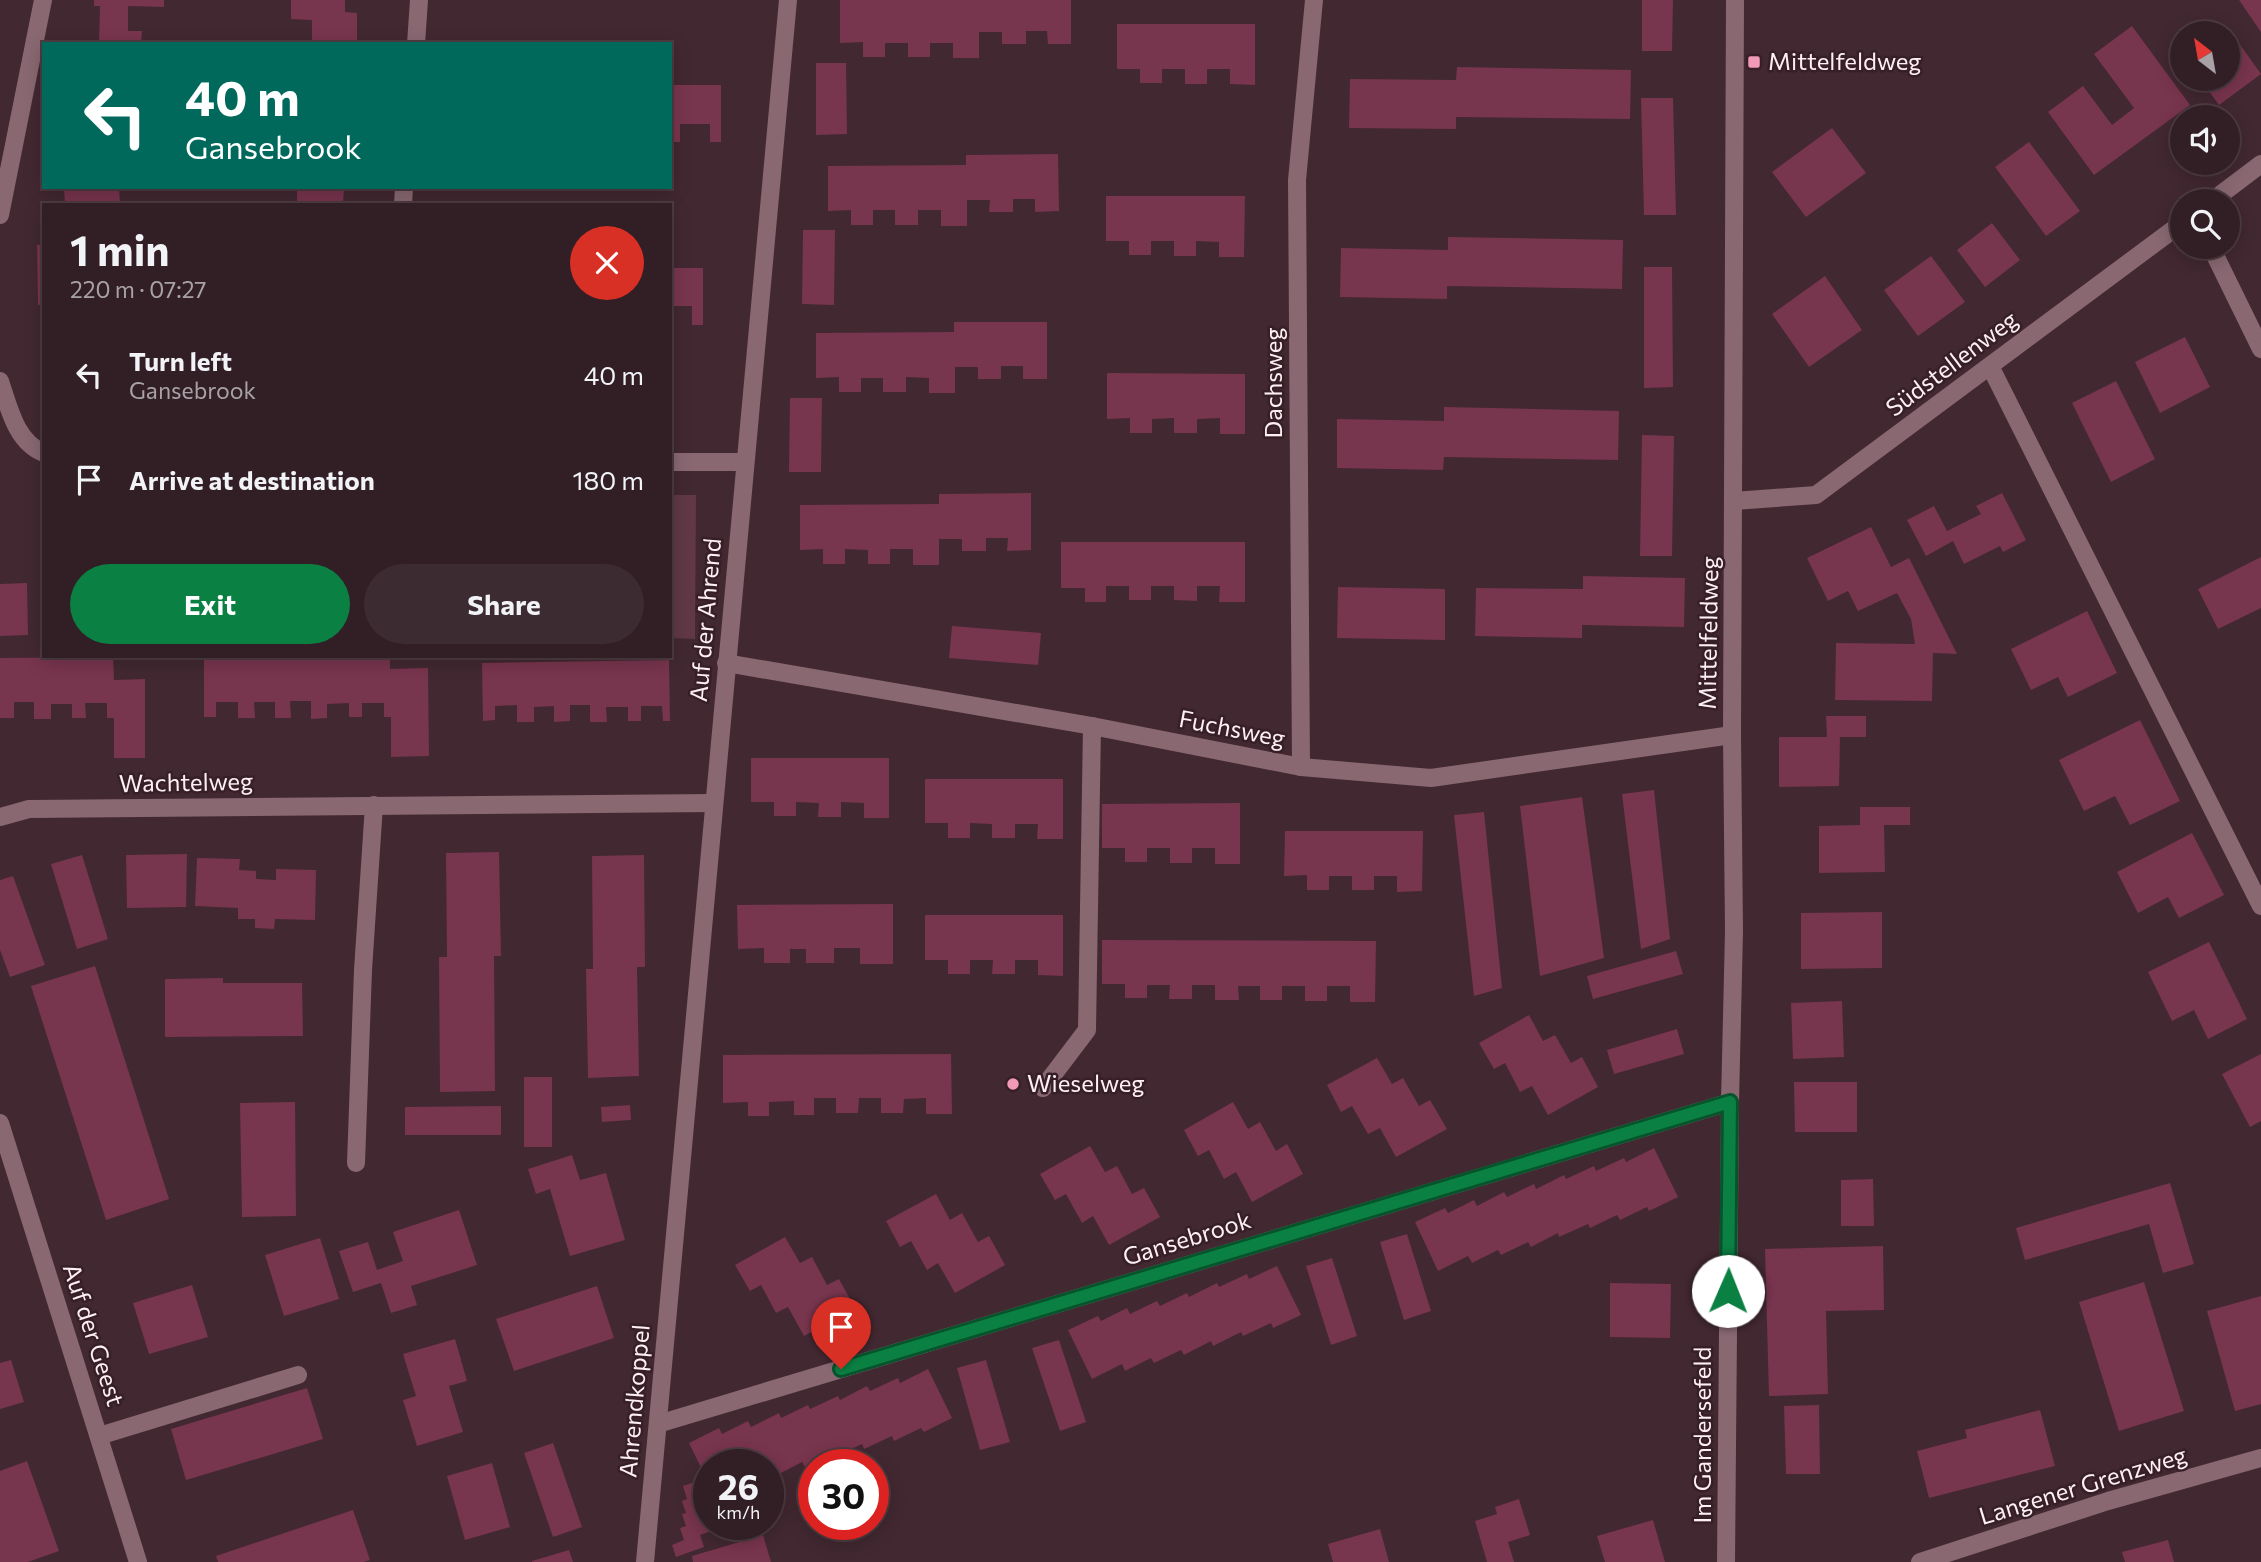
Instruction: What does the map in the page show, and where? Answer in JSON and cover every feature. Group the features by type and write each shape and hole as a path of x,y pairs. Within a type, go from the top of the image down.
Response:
{"street":[{"path":"0,215 43,0"},
{"path":"416,42 419,0"},
{"name":"Auf der Ahrend","path":"674,1244 788,0"},
{"name":"Dachsweg","path":"1301,767 1297,180 1314,0"},
{"name":"Mittelfeldweg","path":"1734,931 1732,735 1735,0"},
{"path":"2228,189 2261,164"},
{"name":"Südstellenweg","path":"1734,501 1816,495 2170,232"},
{"path":"2217,259 2261,349"},
{"path":"1990,366 2261,906"},
{"path":"0,382 12,416 28,445 42,452"},
{"path":"672,462 745,462"},
{"name":"Fuchsweg","path":"726,663 1093,726 1301,767 1432,778 1732,735"},
{"path":"1043,1088 1087,1030 1093,726"},
{"name":"Wachtelweg","path":"0,817 29,808 714,803"},
{"path":"356,1163 363,970 374,805"},
{"name":"Im Gandersefeld","path":"1726,1562 1734,931"},
{"name":"Gansebrook","path":"658,1424 1730,1102"},
{"name":"Auf der Geest","path":"0,1123 138,1562"},
{"name":"Ahrendkoppel","path":"645,1562 674,1244"},
{"path":"99,1436 298,1375"},
{"name":"Langener Grenzweg","path":"1920,1562 2108,1501 2261,1458"}],"shaded area":[{"path":"672,495 696,495 695,639 672,638"}],"building":[{"path":"94,0 164,0 164,7 128,6 128,31 142,31 141,42 99,42 100,6 94,6"},
{"path":"291,0 345,0 345,12 357,13 357,42 312,42 312,20 291,19"},
{"path":"840,0 1071,0 1071,44 1048,44 1047,31 1026,31 1026,44 1002,44 1002,32 979,32 979,58 953,58 953,43 930,43 930,57 908,57 908,43 885,43 885,57 863,57 863,42 840,43"},
{"path":"1642,0 1673,0 1672,51 1642,51"},
{"path":"2239,0 2261,0 2261,32"},
{"path":"1117,24 1255,24 1255,85 1230,84 1230,69 1207,69 1207,84 1185,84 1185,69 1162,69 1162,83 1140,83 1140,69 1117,69"},
{"path":"2132,26 2170,78 2170,91 2180,91 2190,105 2170,105 2170,120 2094,175 2048,112 2083,86 2112,125 2134,108 2094,54"},
{"path":"2240,45 2261,74 2240,90"},
{"path":"816,63 846,63 847,134 816,135"},
{"path":"1457,67 1631,70 1630,119 1456,117 1456,129 1349,128 1350,79 1456,80"},
{"path":"672,85 721,85 721,142 710,142 710,124 680,124 680,142 672,142"},
{"path":"2209,91 2238,91 2219,105"},
{"path":"1641,98 1673,98 1676,215 1644,215"},
{"path":"1832,128 1866,173 1806,217 1772,172"},
{"path":"2029,142 2080,211 2046,236 1995,167"},
{"path":"1058,154 1059,211 1035,212 1035,199 1013,199 1013,212 989,212 990,200 967,200 967,226 941,226 941,210 918,210 918,225 895,225 895,210 873,210 873,225 851,225 851,210 828,211 828,166 966,165 966,155"},
{"path":"64,189 119,189 120,203 65,203"},
{"path":"297,189 344,189 343,203 297,203"},
{"path":"1106,196 1245,196 1244,257 1219,257 1219,242 1196,241 1196,256 1174,256 1174,241 1151,241 1151,255 1129,255 1129,241 1106,241"},
{"path":"1992,223 2020,260 1985,287 1957,250"},
{"path":"803,230 835,230 834,305 802,304"},
{"path":"1448,237 1623,240 1622,289 1447,286 1447,299 1340,297 1341,248 1448,250"},
{"path":"42,244 42,305 38,305 37,245"},
{"path":"1931,256 1965,302 1918,336 1884,290"},
{"path":"1644,267 1672,267 1673,387 1644,388"},
{"path":"672,268 703,268 703,325 692,325 692,306 672,306"},
{"path":"1825,276 1862,330 1809,367 1772,314"},
{"path":"954,322 1047,322 1047,379 1023,379 1023,366 1001,366 1001,379 978,379 978,367 955,367 955,393 929,393 929,378 906,377 906,392 883,392 883,378 861,378 861,392 839,392 839,377 816,378 816,333 954,332"},
{"path":"2185,337 2210,387 2160,413 2135,362"},
{"path":"1107,373 1245,374 1245,434 1220,434 1220,418 1197,419 1197,433 1174,433 1174,418 1152,419 1152,433 1130,433 1130,418 1107,419"},
{"path":"2116,381 2155,459 2111,482 2072,403"},
{"path":"790,398 822,398 821,472 789,472"},
{"path":"1444,407 1619,411 1618,460 1444,457 1443,470 1337,468 1337,419 1444,421"},
{"path":"1642,435 1674,436 1672,556 1640,556"},
{"path":"1031,493 1031,550 1007,551 1008,538 986,538 986,551 962,551 962,539 939,539 939,565 913,565 913,549 890,549 890,564 868,564 868,550 845,549 845,564 823,564 823,549 800,550 800,505 939,504 939,494"},
{"path":"2002,493 2026,540 2003,552 2000,546 1964,564 1953,541 1926,556 1907,520 1934,506 1947,531 1981,514 1976,506"},
{"path":"1871,527 1891,567 1909,558 1957,654 1933,653 1932,701 1835,700 1836,643 1915,644 1911,619 1897,593 1858,611 1848,591 1828,601 1807,558"},
{"path":"1061,542 1245,542 1245,602 1219,602 1220,586 1197,586 1197,601 1174,600 1174,586 1151,586 1151,600 1129,600 1129,586 1106,586 1106,602 1085,602 1085,588 1061,588"},
{"path":"2261,557 2261,608 2218,629 2198,589"},
{"path":"1583,576 1685,578 1684,627 1582,625 1582,638 1475,636 1476,588 1583,589"},
{"path":"27,583 28,635 0,636 0,584"},
{"path":"1338,587 1445,589 1445,640 1337,638"},
{"path":"2087,611 2117,673 2068,697 2058,677 2031,690 2011,649"},
{"path":"952,626 1041,633 1038,665 949,658"},
{"path":"0,658 113,658 114,680 145,679 145,758 114,758 114,718 107,718 107,703 85,703 86,718 72,718 72,704 51,704 51,719 34,719 34,702 14,702 14,718 0,718"},
{"path":"390,658 390,669 428,668 429,756 391,757 391,717 384,717 384,703 362,703 362,717 349,717 349,703 327,704 327,718 311,719 311,701 290,701 291,718 275,718 275,702 254,702 255,718 238,718 238,702 216,702 216,717 204,717 204,659"},
{"path":"669,660 670,721 663,721 662,706 641,706 641,721 628,721 628,707 606,707 607,722 590,722 590,705 570,705 570,721 554,722 554,706 534,707 534,722 517,722 517,705 495,706 495,720 483,721 482,663"},
{"path":"1826,716 1866,716 1866,737 1840,737 1839,786 1779,787 1779,737 1827,737"},
{"path":"2140,720 2180,801 2130,825 2115,796 2084,811 2059,760"},
{"path":"751,758 889,758 889,818 864,818 864,803 841,802 841,817 818,817 819,803 796,802 796,816 774,816 774,802 751,802"},
{"path":"925,779 1063,779 1063,839 1037,839 1038,824 1015,824 1015,838 992,838 992,824 970,823 970,838 948,838 948,823 925,823"},
{"path":"1654,790 1670,939 1641,949 1622,794"},
{"path":"1582,797 1604,958 1540,976 1520,806"},
{"path":"1240,803 1240,864 1215,864 1215,848 1192,848 1192,863 1170,863 1170,848 1147,848 1147,862 1125,862 1125,848 1102,848 1102,804"},
{"path":"1860,807 1910,807 1910,825 1884,825 1885,872 1819,873 1819,826 1860,825"},
{"path":"1484,812 1502,988 1474,996 1454,815"},
{"path":"1285,831 1423,831 1422,891 1397,892 1397,876 1374,876 1374,890 1352,890 1352,876 1329,876 1329,890 1307,890 1307,875 1284,876"},
{"path":"2192,833 2224,895 2179,918 2168,897 2138,913 2117,872"},
{"path":"499,852 501,956 494,956 495,1091 440,1092 439,957 447,957 446,853"},
{"path":"187,854 186,907 127,908 126,855"},
{"path":"82,855 108,939 77,949 51,864"},
{"path":"644,855 645,967 637,967 639,1076 588,1078 586,969 593,969 592,856"},
{"path":"197,858 240,859 239,870 256,871 256,879 276,880 276,869 316,870 315,920 275,919 274,929 255,928 255,919 238,919 238,908 195,906"},
{"path":"13,876 45,965 10,977 0,950 0,880"},
{"path":"893,904 893,964 860,964 860,948 834,948 834,963 806,963 806,949 790,949 790,963 764,963 764,948 738,949 737,905"},
{"path":"1882,912 1882,968 1801,969 1801,913"},
{"path":"925,915 1063,915 1063,976 1038,975 1038,960 1015,960 1015,974 992,974 993,960 970,960 970,974 948,974 948,960 925,960"},
{"path":"1102,940 1376,941 1375,1002 1350,1002 1350,986 1327,986 1327,1001 1305,1001 1305,986 1282,986 1282,1000 1260,1000 1260,986 1238,986 1239,1000 1215,1000 1215,985 1192,985 1192,999 1169,999 1170,985 1147,985 1147,998 1125,998 1125,984 1102,984"},
{"path":"2209,942 2247,1019 2208,1039 2194,1010 2172,1021 2148,972"},
{"path":"1676,951 1683,974 1593,999 1587,976"},
{"path":"95,966 169,1199 106,1220 31,986"},
{"path":"223,978 223,983 302,983 303,1036 165,1037 165,979"},
{"path":"1842,1001 1844,1057 1793,1059 1791,1003"},
{"path":"1529,1015 1543,1041 1555,1035 1571,1063 1582,1057 1598,1087 1548,1115 1532,1086 1520,1092 1505,1063 1494,1069 1479,1043"},
{"path":"1677,1029 1684,1054 1614,1074 1607,1050"},
{"path":"951,1054 952,1114 926,1114 926,1098 904,1099 903,1113 881,1113 881,1098 859,1098 858,1113 836,1113 836,1098 814,1098 814,1115 794,1115 794,1101 769,1102 769,1116 748,1116 748,1102 723,1103 723,1055"},
{"path":"2261,1054 2261,1121 2250,1127 2222,1074"},
{"path":"1377,1058 1392,1084 1403,1078 1419,1106 1430,1100 1447,1129 1396,1157 1380,1128 1368,1134 1352,1106 1341,1112 1327,1085"},
{"path":"524,1077 552,1077 552,1147 524,1147"},
{"path":"1794,1082 1857,1082 1857,1132 1795,1132"},
{"path":"295,1102 296,1216 242,1217 240,1103"},
{"path":"1233,1102 1248,1129 1260,1122 1276,1151 1287,1144 1303,1174 1252,1202 1236,1172 1224,1179 1209,1150 1198,1156 1184,1130"},
{"path":"630,1105 631,1120 602,1122 601,1107"},
{"path":"501,1106 501,1135 405,1135 405,1107"},
{"path":"1090,1146 1105,1172 1117,1166 1132,1194 1144,1188 1160,1217 1109,1245 1093,1216 1082,1223 1066,1194 1055,1200 1040,1174"},
{"path":"1654,1148 1678,1197 1649,1211 1647,1207 1620,1220 1617,1215 1590,1228 1588,1224 1559,1237 1558,1233 1531,1247 1528,1242 1501,1255 1498,1250 1472,1263 1468,1256 1438,1271 1415,1222 1445,1208 1448,1213 1474,1200 1477,1206 1504,1192 1507,1197 1534,1184 1536,1189 1564,1175 1566,1179 1594,1166 1596,1171 1624,1158 1626,1162"},
{"path":"572,1155 580,1180 606,1173 625,1240 570,1256 550,1189 536,1194 528,1169"},
{"path":"1873,1179 1874,1226 1841,1226 1841,1180"},
{"path":"2170,1183 2194,1264 2163,1273 2149,1224 2025,1260 2016,1228"},
{"path":"936,1194 950,1220 962,1213 978,1242 989,1236 1005,1265 955,1293 938,1263 927,1270 911,1241 900,1247 886,1221"},
{"path":"459,1210 477,1265 411,1286 417,1305 391,1313 381,1283 353,1292 339,1251 368,1242 377,1270 403,1261 393,1232"},
{"path":"1407,1234 1431,1311 1404,1320 1380,1242"},
{"path":"785,1237 800,1263 812,1257 827,1285 839,1279 855,1308 804,1336 788,1307 776,1313 761,1285 750,1291 735,1265"},
{"path":"320,1238 339,1299 284,1316 265,1255"},
{"path":"1883,1246 1884,1310 1826,1311 1828,1394 1769,1396 1765,1249"},
{"path":"1332,1258 1357,1336 1331,1345 1306,1266"},
{"path":"1277,1266 1301,1315 1273,1328 1271,1323 1243,1336 1241,1332 1213,1346 1211,1341 1184,1355 1181,1350 1154,1363 1151,1358 1125,1371 1122,1364 1092,1379 1068,1330 1098,1316 1101,1321 1127,1308 1130,1314 1157,1301 1160,1306 1187,1293 1189,1297 1217,1283 1219,1287 1247,1274 1249,1279"},
{"path":"2144,1282 2184,1411 2119,1431 2079,1302"},
{"path":"1610,1283 1671,1284 1670,1338 1610,1337"},
{"path":"192,1285 208,1337 149,1354 133,1303"},
{"path":"597,1286 614,1338 514,1371 496,1319"},
{"path":"2261,1296 2261,1404 2235,1411 2207,1311"},
{"path":"455,1339 467,1381 449,1386 463,1432 417,1446 403,1400 416,1396 403,1354"},
{"path":"1059,1340 1086,1422 1060,1431 1032,1348"},
{"path":"11,1360 24,1402 0,1409 0,1363"},
{"path":"986,1360 1010,1442 980,1450 957,1368"},
{"path":"928,1369 952,1418 924,1432 921,1428 894,1441 892,1436 864,1449 862,1444 852,1449 798,1449 798,1464 784,1471 784,1449 693,1449 693,1451 689,1443 719,1428 722,1434 748,1421 751,1427 779,1413 781,1418 808,1405 810,1409 838,1396 840,1400 867,1386 870,1391 898,1378 900,1383"},
{"path":"307,1388 323,1439 186,1480 171,1429"},
{"path":"1819,1405 1820,1474 1786,1474 1784,1406"},
{"path":"2040,1410 2055,1466 1929,1498 1917,1451 1967,1438 1965,1430"},
{"path":"553,1443 582,1527 553,1537 524,1453"},
{"path":"27,1461 59,1551 28,1562 0,1562 0,1471"},
{"path":"492,1463 510,1527 465,1540 447,1476"},
{"path":"693,1483 693,1540 702,1540 704,1547 676,1557 672,1545 684,1540 680,1528 686,1526 682,1514 686,1513 682,1501 687,1499 683,1486"},
{"path":"1519,1499 1530,1535 1508,1542 1514,1562 1487,1562 1475,1521 1497,1514 1495,1507"},
{"path":"353,1510 370,1560 218,1562 216,1556"},
{"path":"1653,1520 1665,1562 1605,1562 1597,1536"},
{"path":"1380,1529 1389,1562 1333,1562 1328,1544"},
{"path":"746,1540 764,1540 771,1562 693,1562 692,1556"},
{"path":"2168,1540 2174,1562 2125,1562 2122,1552"},
{"path":"569,1550 573,1562 532,1562 532,1561"}],"place":[{"name":"Mittelfeldweg","path":"1754,62"},
{"name":"Wieselweg","path":"1013,1084"}],"route":[{"path":"841,1369 1730,1102 1728,1291"}]}
